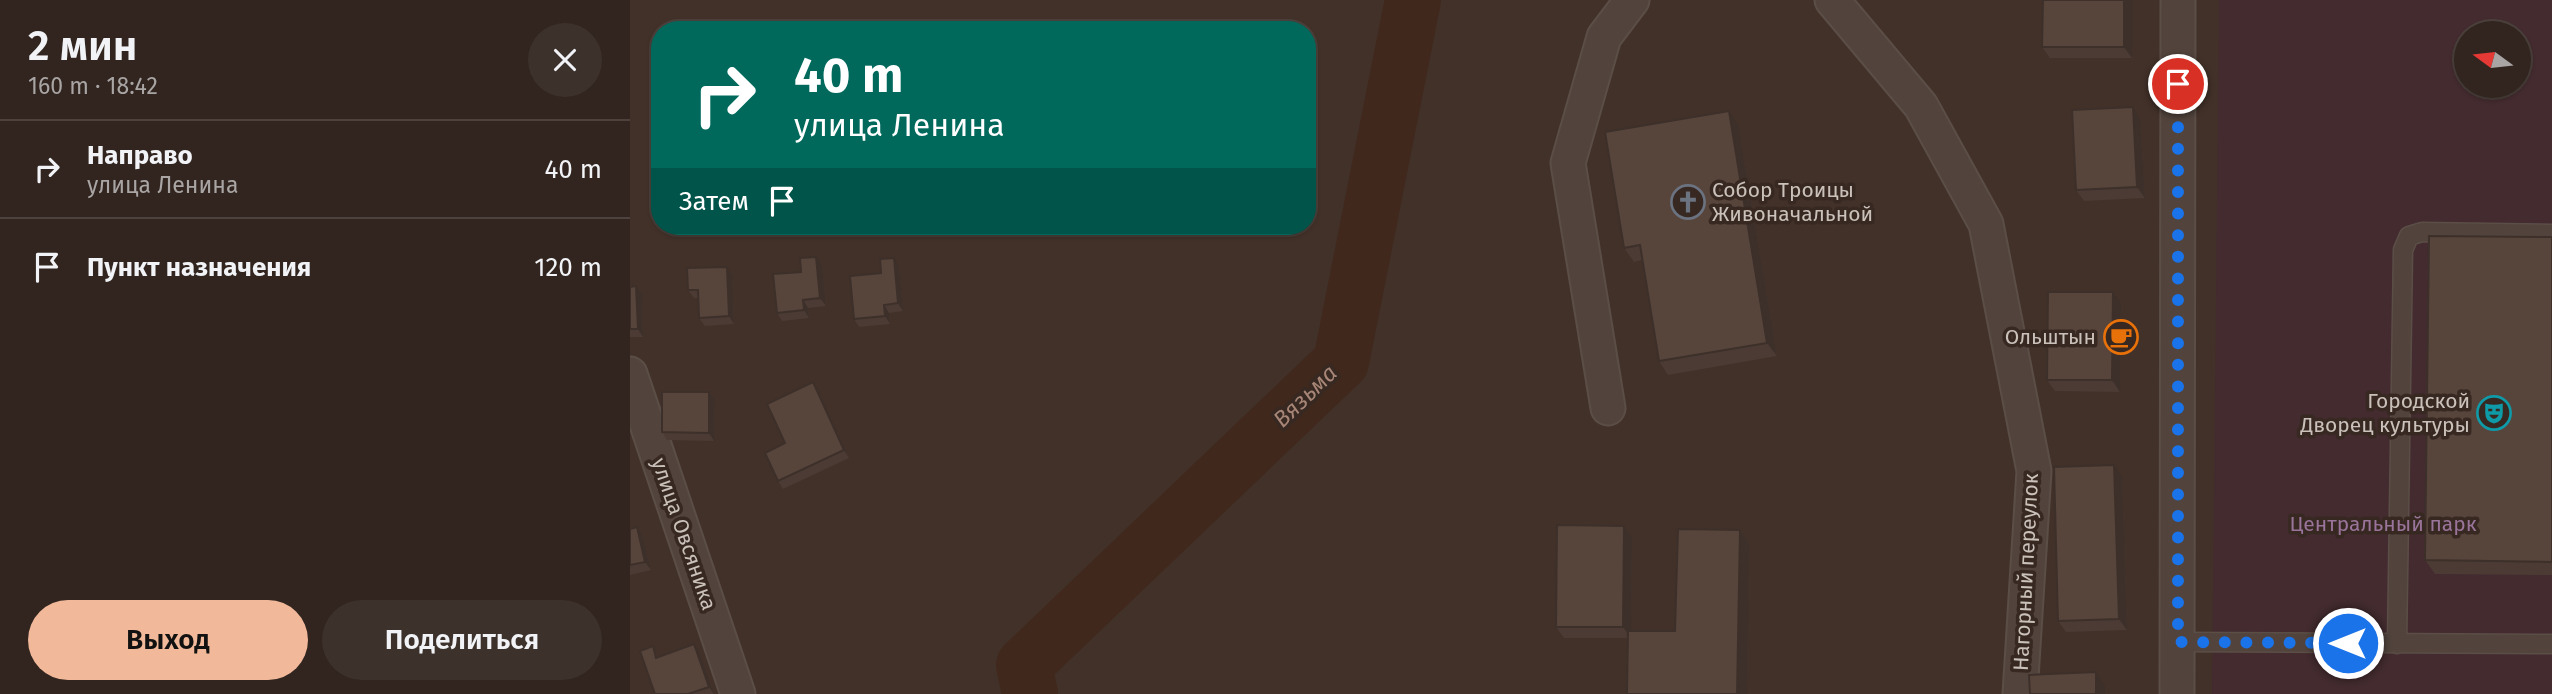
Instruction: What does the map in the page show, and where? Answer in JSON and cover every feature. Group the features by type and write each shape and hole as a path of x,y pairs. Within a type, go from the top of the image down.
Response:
{"street":[{"path":"1608,408 1568,163 1604,37 1632,0"},
{"name":"Нагорный переулок","path":"1832,0 1921,106 1986,224 2034,471 2020,694"},
{"path":"2177,694 2178,0"},
{"name":"улица Овсяника","path":"630,374 738,694"}],"lane":[{"path":"2397,644 2403,250 2409,236 2422,232 2552,234"},
{"path":"2178,642 2552,644"}],"green space":[{"name":"Центральный парк","path":"2219,0 2552,0 2552,694 2212,694"}],"building":[{"path":"2043,0 2124,0 2124,47 2042,47"},
{"path":"2133,107 2137,187 2076,190 2072,110"},
{"name":"Собор Троицы Живоначальной","path":"1729,111 1767,343 1659,361 1640,245 1624,248 1605,132"},
{"name":"Городской Дворец культуры","path":"2429,236 2552,237 2552,562 2425,560"},
{"path":"816,257 820,298 803,300 804,310 777,313 773,274 801,272 800,258"},
{"path":"894,258 898,303 884,305 885,316 854,319 850,276 881,273 880,259"},
{"path":"727,267 729,316 699,318 698,290 688,290 687,268"},
{"path":"636,286 638,329 630,329 630,287"},
{"path":"2048,292 2113,292 2112,380 2047,380"},
{"path":"813,382 844,450 778,481 765,453 785,443 767,404"},
{"path":"662,392 709,392 709,433 662,432"},
{"path":"2114,465 2119,619 2058,621 2054,467"},
{"path":"1557,525 1624,526 1623,627 1556,627"},
{"path":"637,527 645,562 630,565 630,529"},
{"path":"1678,529 1740,530 1737,694 1627,694 1628,631 1675,631"},
{"path":"694,644 709,687 688,694 655,694 640,651 653,646 656,658"},
{"path":"2096,672 2096,694 2030,694 2029,675"}],"waterway":[{"name":"Вязьма","path":"1030,694 1024,665 1341,362 1413,0"}],"place":[{"name":"Собор Троицы Живоначальной","path":"1688,202"},
{"name":"Ольштын","path":"2121,337"},
{"name":"Городской Дворец культуры","path":"2494,413"}],"route":[{"path":"2178,84 2178,642 2348,643"}]}
